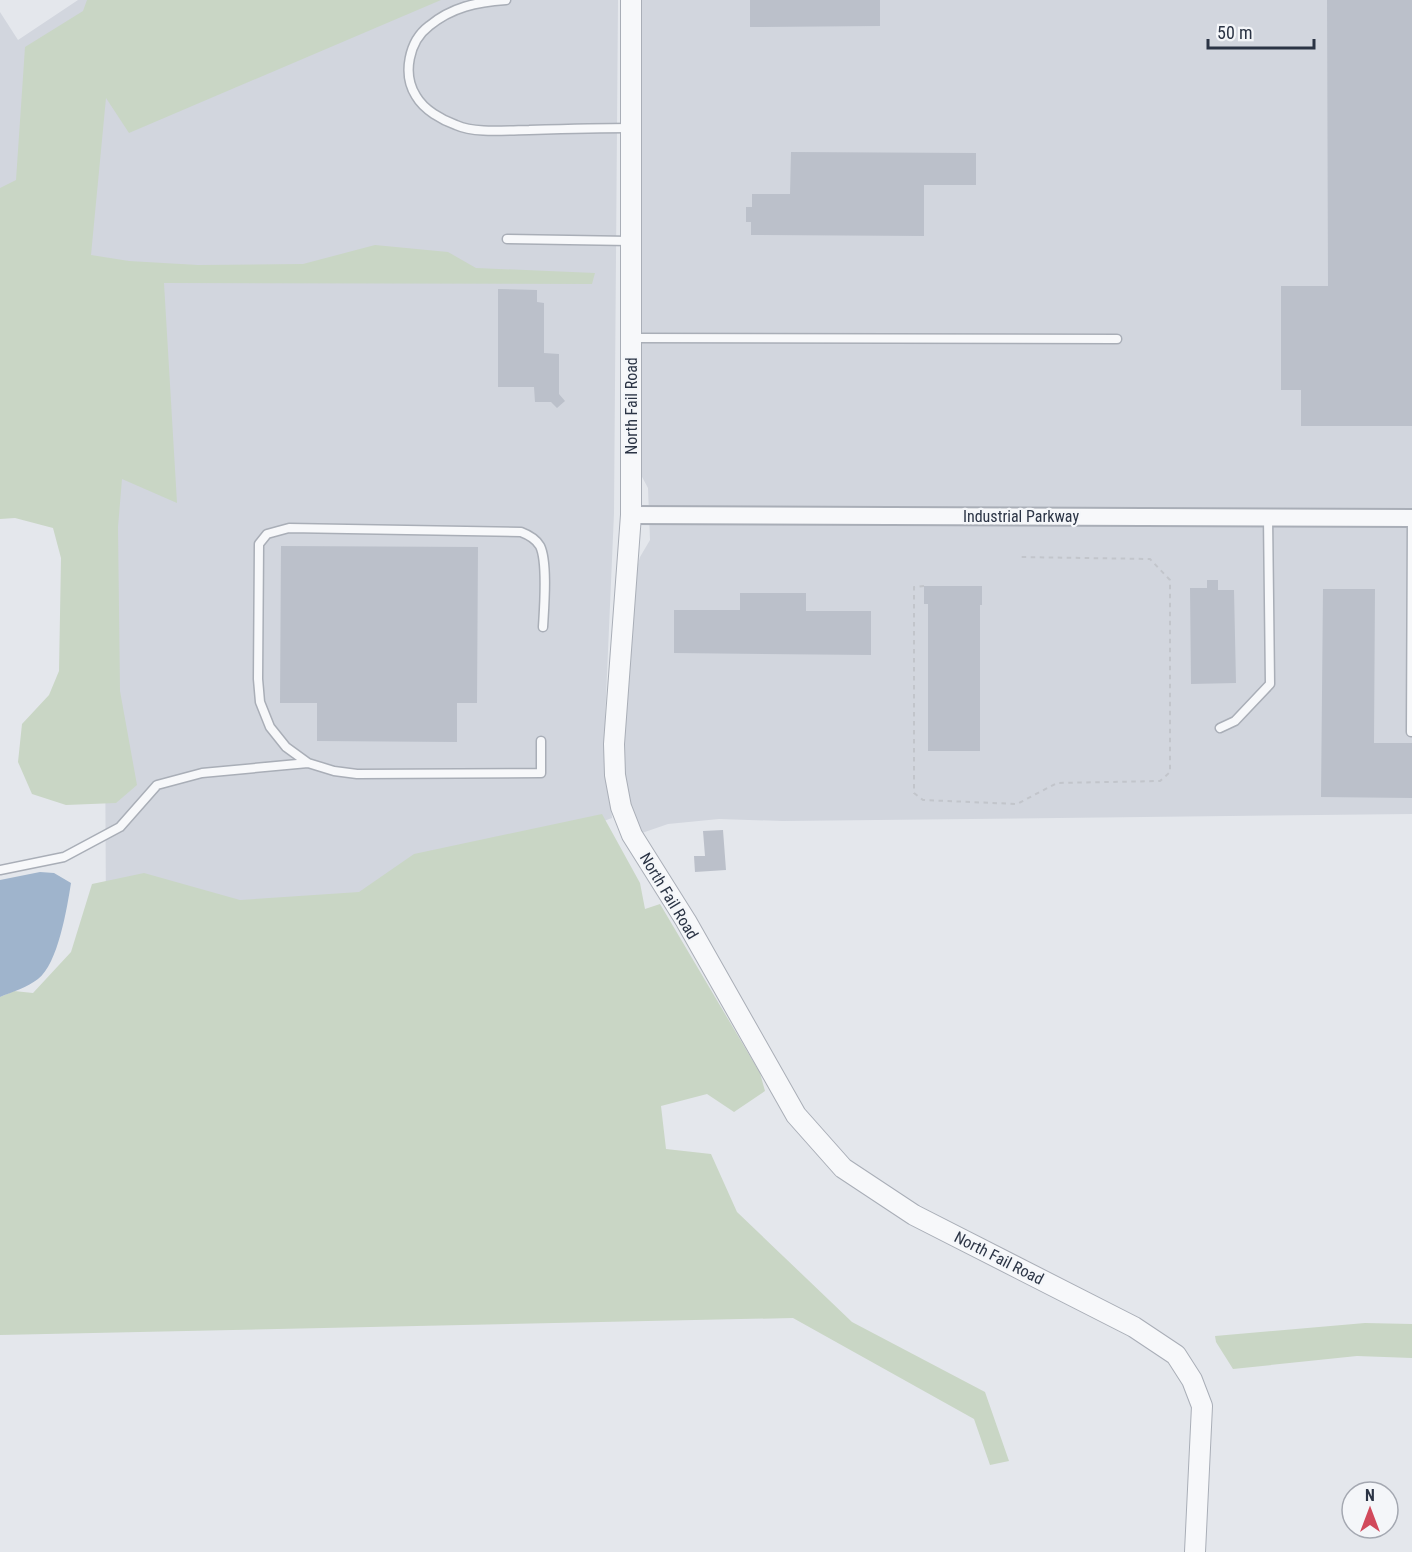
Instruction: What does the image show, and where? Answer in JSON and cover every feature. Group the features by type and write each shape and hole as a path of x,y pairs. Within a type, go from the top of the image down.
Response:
{"street":[{"name":"North Fail Road","path":"631,0 631,515 614,744 615,775 621,807 632,835 686,921 796,1115 843,1168 914,1215 1134,1327 1176,1355 1192,1380 1202,1406 1196,1552"},
{"name":"Industrial Parkway","path":"631,515 1412,518"}],"lane":[{"path":"506,0 467,5 448,13 427,27 413,43 410,58 409,75 416,96 435,115 459,127 492,131 631,128"},
{"path":"507,239 631,241"},
{"path":"631,338 1117,339"},
{"path":"1220,728 1235,721 1270,684 1269,517"},
{"path":"1411,732 1412,518"},
{"path":"541,741 541,773 357,774 317,767 286,747 270,727 260,702 258,679 260,544 267,534 290,528 521,532 534,539 542,553 543,627"},
{"path":"0,870 64,857 120,827 156,785 202,773 308,762"}],"path":[{"path":"924,586 914,587 915,793 923,800 1017,804 1057,783 1160,781 1170,772 1170,580 1150,559 1019,557"}],"shaded area":[{"path":"78,0 618,0 614,513 605,720 612,818 352,913 106,916 104,534 0,209 0,12 18,40"},
{"path":"638,0 1412,0 1412,814 783,821 719,819 668,824 639,834 631,811 623,773 622,735 631,590 640,557 650,540 648,488 641,475 634,446"}],"green space":[{"path":"87,0 441,0 129,133 106,98 91,255 129,261 198,265 303,264 375,245 448,252 476,268 595,273 592,284 164,283 177,503 122,479 118,527 120,691 137,785 116,803 66,805 32,794 18,762 22,724 49,695 59,671 61,558 53,528 15,518 0,519 0,188 16,180 25,47 83,11"},
{"path":"602,814 640,883 645,909 660,904 760,1073 765,1091 734,1112 707,1094 661,1106 666,1149 711,1154 737,1212 852,1322 985,1392 1009,1461 990,1465 974,1419 793,1318 0,1335 0,997 14,991 33,993 71,952 92,884 144,873 240,900 359,892 414,854"},
{"path":"1365,1323 1412,1324 1412,1358 1357,1356 1233,1369 1216,1342 1215,1336"}],"water":[{"path":"40,872 54,873 71,883 56,949 45,972 38,979 0,997 0,880"}],"building":[{"path":"750,0 880,0 880,26 750,27"},
{"path":"1327,0 1412,0 1412,426 1301,426 1301,390 1281,390 1281,286 1328,286"},
{"path":"791,152 976,153 976,185 924,185 924,236 751,235 751,222 746,222 746,207 752,207 752,194 790,194"},
{"path":"498,289 537,290 537,302 544,303 544,353 559,354 559,394 565,401 557,408 551,402 535,402 534,387 498,387"},
{"path":"281,546 478,547 477,703 457,703 457,742 317,741 317,703 280,703"},
{"path":"1207,580 1218,580 1218,590 1234,590 1236,683 1191,684 1190,588 1207,588"},
{"path":"924,586 982,586 980,751 928,751 928,604 924,604"},
{"path":"1323,589 1375,589 1374,743 1412,743 1412,798 1321,797"},
{"path":"740,593 806,593 806,611 871,611 871,655 674,653 674,610 740,610"},
{"path":"723,830 726,870 695,872 694,856 705,856 703,831"}]}
